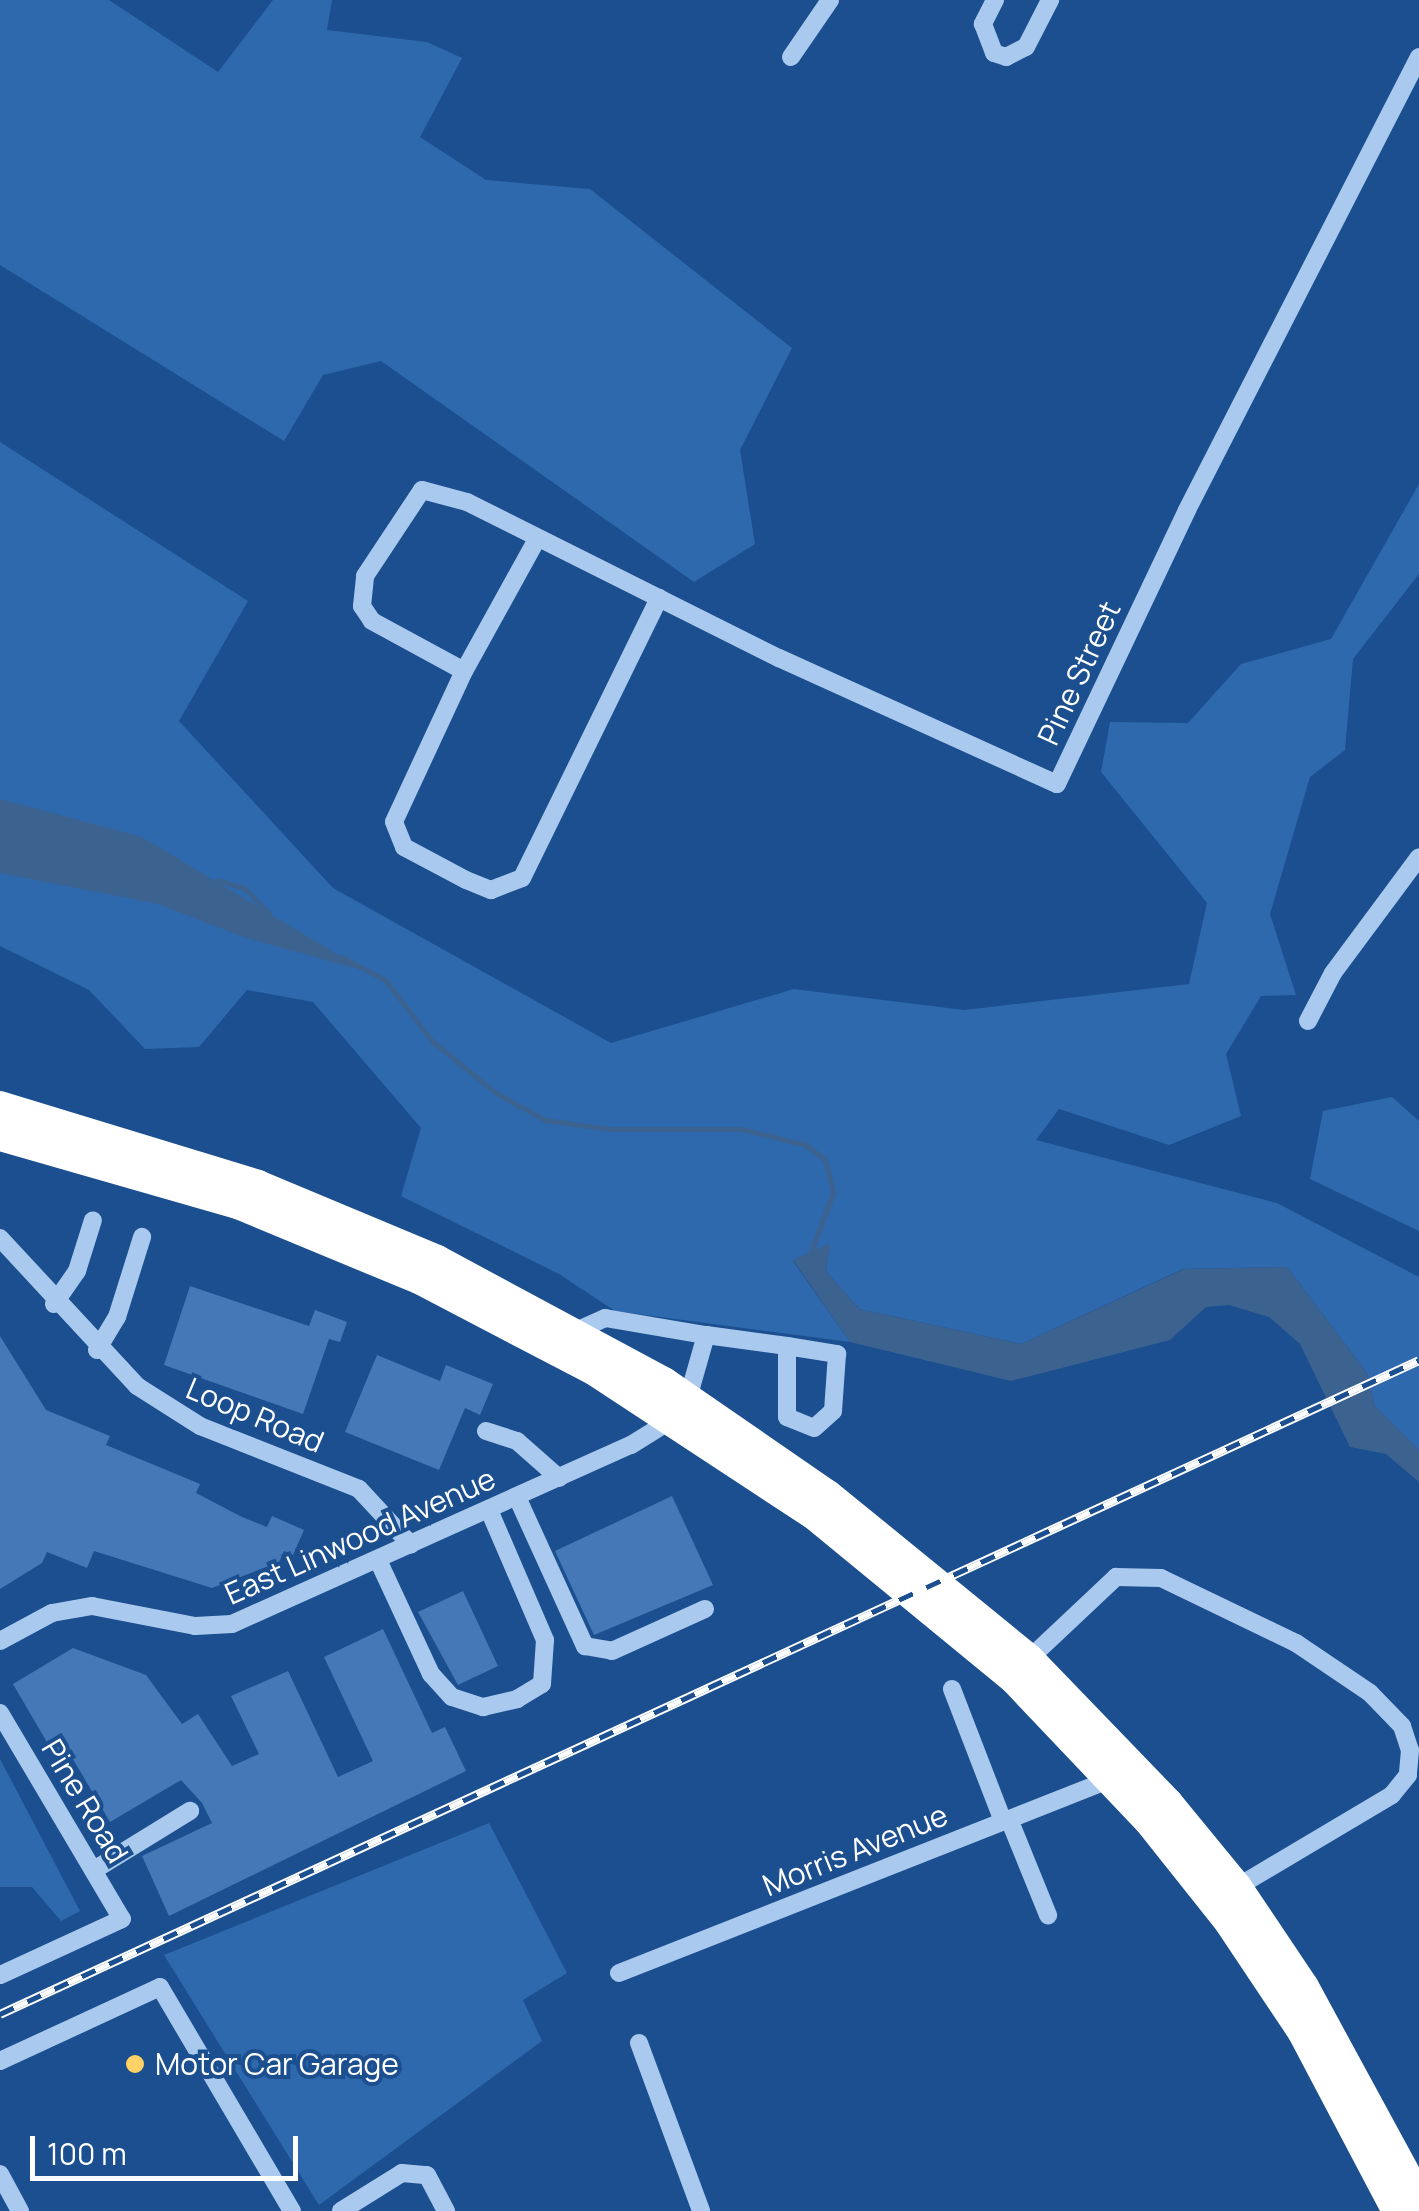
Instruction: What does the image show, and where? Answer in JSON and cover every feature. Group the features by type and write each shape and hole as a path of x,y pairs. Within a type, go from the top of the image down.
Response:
{"highway":[{"path":"0,1106 300,1201 437,1260 576,1330 681,1408 773,1485 925,1602 1014,1679 1112,1779 1267,1976 1335,2088 1397,2211"},
{"path":"0,1136 177,1184 361,1253 681,1408 828,1495 1029,1659 1123,1752 1237,1887 1338,2042 1419,2199"}],"street":[{"path":"791,57 830,0"},
{"path":"995,0 983,24 994,53 1006,57 1026,47 1050,0"},
{"name":"Pine Street","path":"464,671 372,621 360,594 405,508 422,490 467,502 659,598 1057,784 1187,510 1419,57"},
{"path":"536,539 464,671 394,822 395,835 404,847 466,880 491,890 509,887 522,878 659,598"},
{"path":"1308,1022 1333,973 1419,857"},
{"path":"54,1304 76,1271 93,1220"},
{"path":"97,1350 118,1317 142,1237"},
{"name":"Loop Road","path":"0,1238 97,1350 180,1416 368,1494 412,1545"},
{"path":"576,1330 605,1318 706,1335 787,1346 837,1354 833,1412 814,1428 787,1417 787,1346"},
{"path":"681,1408 706,1335"},
{"name":"East Linwood Avenue","path":"0,1641 52,1613 92,1606 222,1627 559,1478 681,1408"},
{"path":"486,1431 528,1448 559,1478"},
{"path":"517,1497 585,1646 612,1652 705,1609"},
{"path":"378,1560 431,1674 452,1697 483,1707 516,1699 542,1684 545,1640 489,1510"},
{"path":"1029,1659 1116,1577 1162,1578 1302,1646 1370,1694 1402,1726 1410,1750 1408,1775 1392,1795 1237,1887"},
{"path":"952,1690 1048,1915"},
{"name":"Pine Road","path":"0,1713 122,1919 0,1975"},
{"name":"Morris Avenue","path":"619,1974 1112,1779"},
{"path":"94,1870 190,1811"},
{"path":"0,2061 160,1987 292,2211"},
{"path":"639,2043 701,2211"},
{"path":"342,2211 402,2173 427,2175 446,2211"},
{"path":"0,2174 20,2211"}],"shaded area":[{"path":"0,0 109,0 218,72 273,0 332,0 327,30 427,42 462,58 420,137 486,180 590,189 792,348 740,450 755,544 694,582 381,361 323,375 284,441 0,265"},
{"path":"0,442 248,601 179,721 333,888 611,1043 794,989 964,1010 1189,984 1207,903 1101,772 1110,722 1188,723 1241,664 1331,639 1419,484 1419,574 1353,659 1345,750 1310,777 1270,914 1296,995 1261,996 1226,1054 1241,1116 1169,1145 1059,1109 1036,1140 1277,1203 1419,1277 1419,1450 1375,1406 1367,1373 1287,1267 1183,1269 1021,1344 859,1309 826,1271 829,1244 793,1261 850,1342 615,1311 559,1274 401,1196 421,1128 313,1002 247,990 199,1047 145,1049 89,990 0,946"},
{"path":"0,799 142,837 365,971 246,938 158,904 0,873"},
{"path":"1392,1097 1419,1121 1419,1231 1310,1179 1323,1111"},
{"path":"830,1243 826,1271 859,1309 1021,1344 1184,1269 1287,1267 1367,1373 1375,1406 1419,1450 1419,1482 1386,1454 1350,1447 1300,1344 1269,1317 1229,1305 1206,1307 1170,1340 1011,1381 850,1342 793,1260"},
{"path":"0,1759 80,1911 61,1921 32,1887 0,1887"},
{"path":"489,1823 567,1973 523,2000 542,2041 319,2205 164,1955"}],"building":[{"path":"190,1286 309,1326 315,1310 347,1322 340,1342 329,1339 303,1414 164,1365"},
{"path":"0,1336 46,1410 110,1436 106,1445 200,1484 196,1493 242,1517 267,1527 272,1516 304,1530 293,1555 284,1551 279,1562 212,1588 94,1551 87,1568 47,1552 42,1563 0,1589"},
{"path":"377,1355 440,1381 446,1365 493,1384 480,1415 465,1408 439,1470 345,1432"},
{"path":"672,1496 713,1585 594,1635 555,1551"},
{"path":"463,1591 498,1666 458,1685 418,1612"},
{"path":"383,1629 432,1733 445,1727 466,1771 169,1916 142,1856 212,1823 202,1803 181,1780 110,1822 67,1749 55,1756 13,1684 73,1648 146,1675 182,1724 198,1714 232,1766 259,1754 231,1696 288,1671 338,1777 373,1761 324,1657"}],"waterway":[{"path":"217,880 244,888 269,913"},
{"path":"342,957 385,980 433,1042 496,1093 545,1120 609,1129 742,1129 806,1145 825,1160 833,1193 808,1259"}],"railway":[{"path":"0,2014 1419,1360"}],"place":[{"name":"Motor Car Garage","path":"135,2064"}]}
